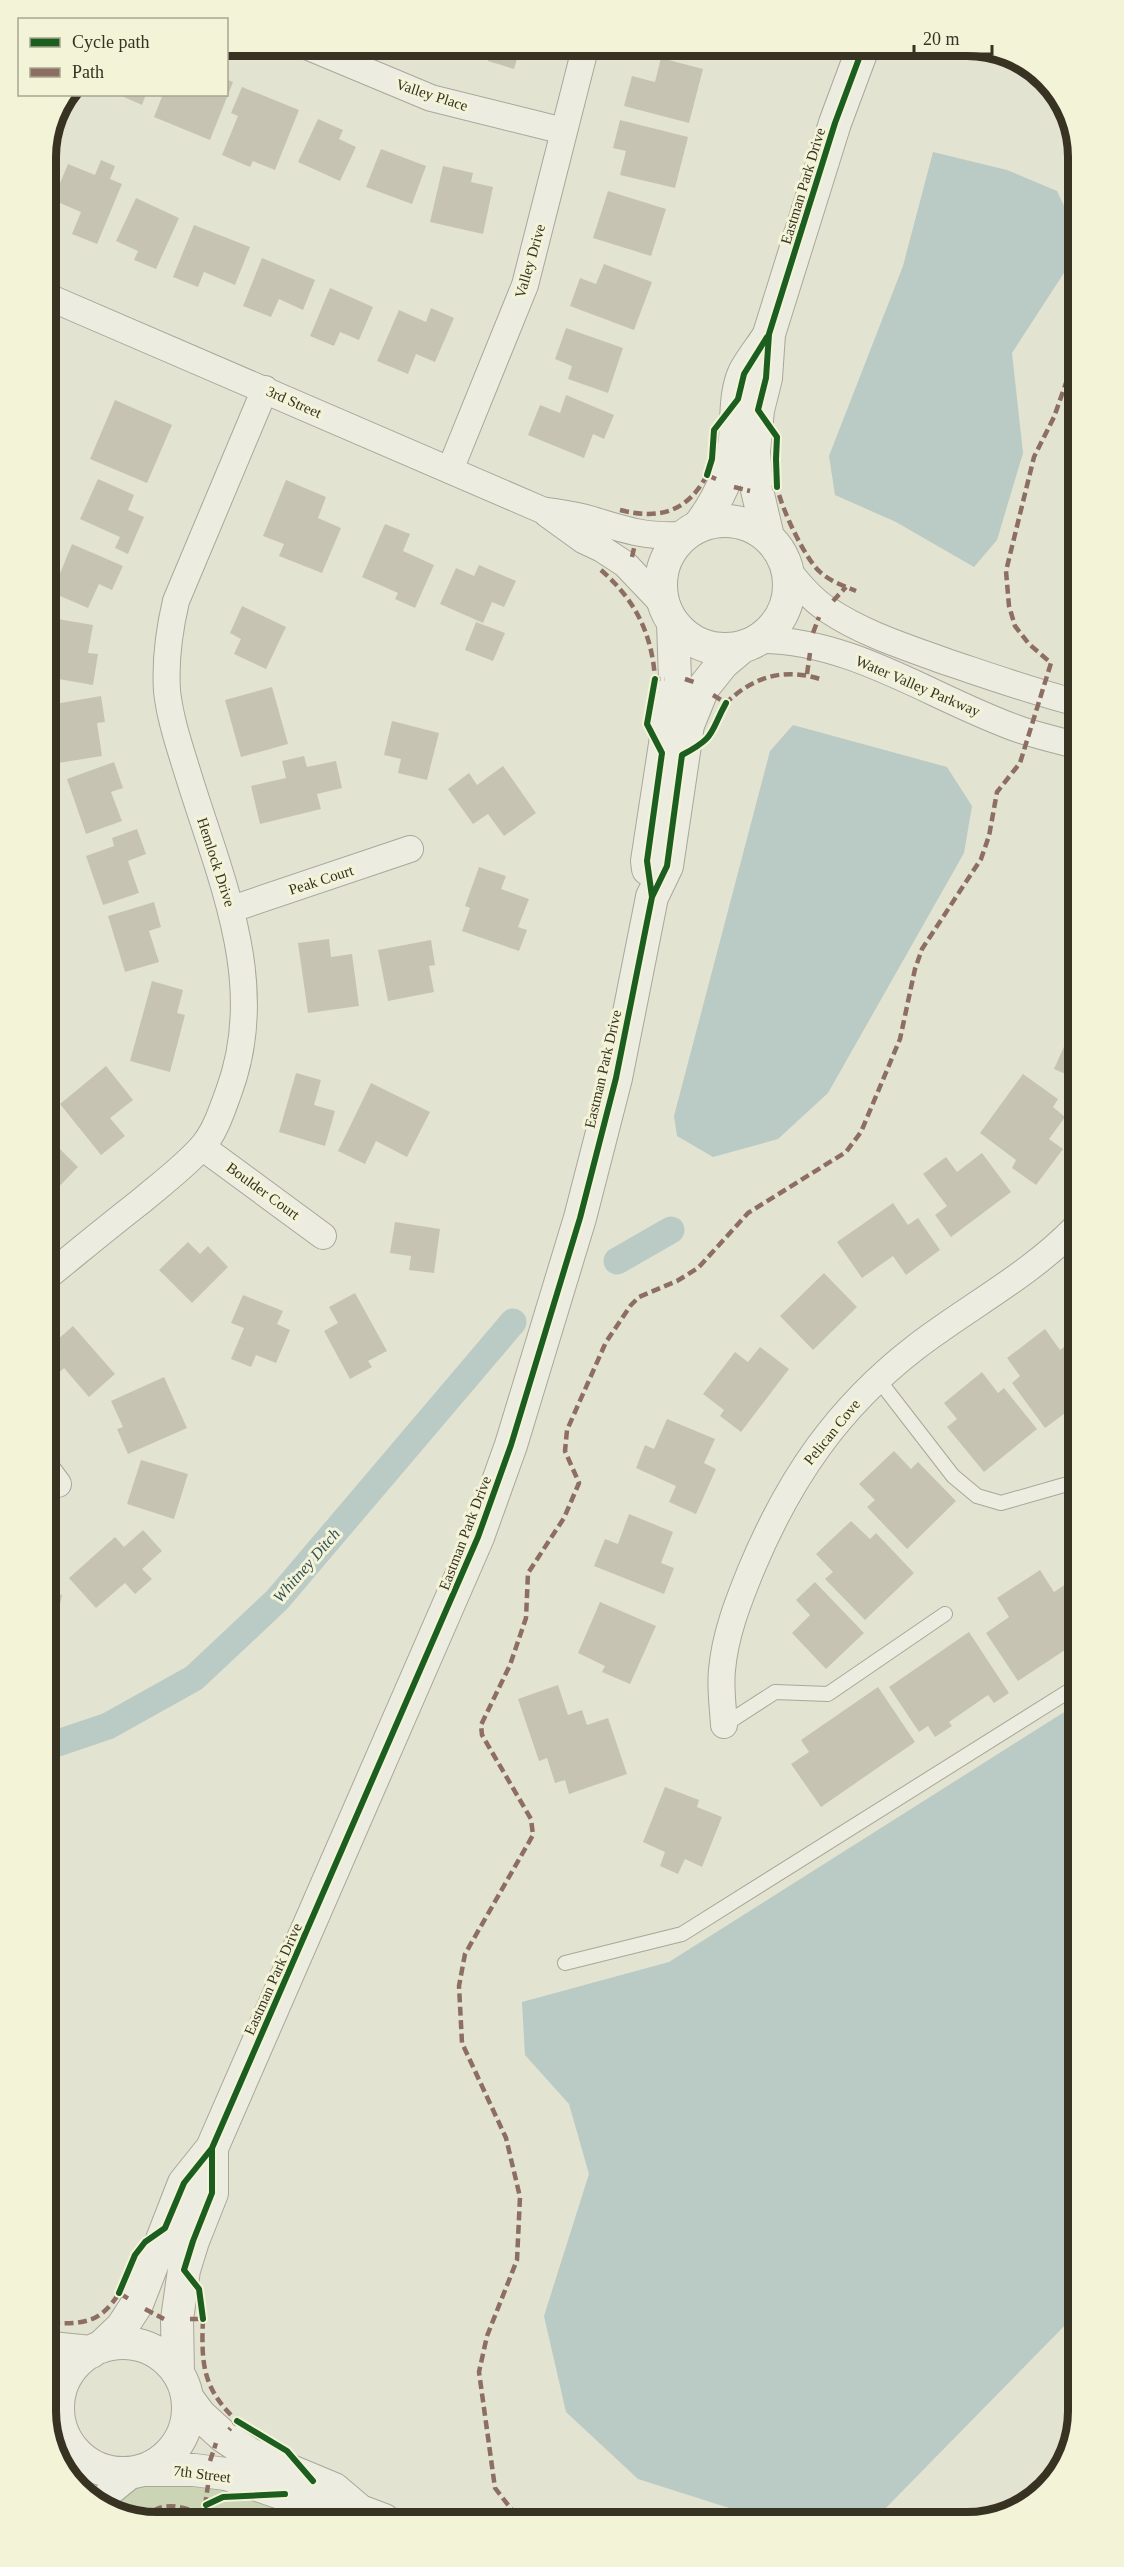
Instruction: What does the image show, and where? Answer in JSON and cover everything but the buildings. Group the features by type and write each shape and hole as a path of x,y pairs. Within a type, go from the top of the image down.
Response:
{"street":[{"name":"Valley Place","path":"331,56 432,98 564,132"},
{"name":"Valley Drive","path":"450,470 520,300 583,56"},
{"name":"Eastman Park Drive","path":"768,537 757,490 754,452 758,410 766,378 769,334 835,123 860,56"},
{"name":"3rd Street","path":"56,300 542,510 592,520 635,534 660,536 691,531"},
{"name":"Eastman Park Drive","path":"691,531 713,508 725,483 732,459 737,406 744,374 769,334"},
{"name":"Hemlock Drive","path":"56,1270 168,1179 202,1147 218,1119 232,1082 243,1039 244,975 232,909 210,844 170,707 167,657 176,601 265,389"},
{"name":"3rd Street","path":"542,510 583,540 625,564 668,613"},
{"path":"733,521 752,527 768,537 779,551 786,568 789,585 784,608 772,629 750,643 725,649 705,646 687,637 668,613 661,585 663,567 672,550 691,531 714,522 733,521"},
{"name":"Water Valley Parkway","path":"786,568 803,590 826,609 856,627 1000,680 1068,700"},
{"name":"Eastman Park Drive","path":"652,897 647,861 675,678 668,613"},
{"name":"Water Valley Parkway","path":"750,643 802,642 844,654 1021,730 1068,743"},
{"name":"Eastman Park Drive","path":"96,2350 122,2327 137,2304 184,2183 212,2148 430,1652 478,1537 511,1445 580,1218 616,1078 652,897 667,866 688,725 704,688 723,663 750,643"},
{"name":"Peak Court","path":"232,909 410,849"},
{"name":"Boulder Court","path":"202,1147 323,1236"},
{"name":"Pelican Cove","path":"724,1725 721,1671 734,1612 781,1505 804,1465 828,1432 878,1379 918,1345 1046,1255 1068,1234"},
{"name":"Eastman Park Drive","path":"183,2386 177,2319 184,2270 212,2193 212,2148"},
{"path":"105,2497 140,2471 162,2461 174,2449 183,2434 188,2417 183,2386 164,2357 144,2347 123,2343 96,2350 78,2361 68,2373 62,2387 57,2427 80,2458 97,2468 115,2473 140,2471"},
{"path":"56,2348 96,2350"},
{"name":"7th Street","path":"183,2386 200,2415 223,2436 250,2454 334,2489 367,2511"},
{"name":"7th Street","path":"140,2471 194,2470 226,2474 327,2509 344,2511"}],"lane":[{"path":"878,1379 953,1476 977,1496 1001,1503 1064,1485"},
{"path":"724,1725 775,1692 828,1694 945,1614"},
{"path":"565,1963 682,1934 1068,1692"}],"green space":[{"path":"154,2453 299,2511 137,2510 113,2501 129,2464"}],"shaded area":[{"path":"933,152 1007,170 1057,191 1068,214 1068,267 1012,353 1023,453 997,540 974,567 896,522 835,495 829,456 903,266"},
{"path":"793,725 947,767 972,806 964,853 828,1093 778,1139 713,1157 677,1136 674,1116 770,751"},
{"path":"1068,1710 1068,2322 882,2512 741,2512 638,2479 566,2412 544,2316 589,2174 569,2104 525,2055 522,2002 669,1962"}],"waterway":[{"name":"Whitney Ditch","path":"617,1261 671,1230"},
{"name":"Whitney Ditch","path":"56,1744 108,1726 194,1678 277,1600 513,1322"}],"marked path":[{"path":"513,2511 495,2488 479,2372 487,2336 517,2260 520,2197 506,2138 462,2043 459,1986 465,1954 533,1835 531,1819 482,1735 481,1725 510,1665 526,1618 528,1573 564,1518 579,1483 565,1451 567,1430 606,1342 639,1297 677,1281 698,1268 748,1213 846,1152 861,1132 900,1039 915,969 922,949 981,859 989,836 997,792 1020,763 1051,663 1029,644 1015,626 1009,606 1006,571 1034,457 1054,417 1068,377"},
{"path":"620,510 648,514 671,510 691,497 707,475 716,479"},
{"path":"734,487 750,491"},
{"path":"772,488 777,487 794,531 813,564 827,578 856,591"},
{"path":"632,557 635,544"},
{"path":"601,570 623,593 640,618 650,647 655,679 665,679"},
{"path":"833,601 846,587"},
{"path":"813,633 819,617"},
{"path":"807,674 810,653"},
{"path":"713,695 726,703 759,680 783,674 796,674 823,680"},
{"path":"685,679 694,682"},
{"path":"56,2323 90,2320 105,2310 119,2293 129,2299"},
{"path":"145,2309 164,2319"},
{"path":"190,2319 203,2319 203,2350 207,2375 217,2398 237,2421 229,2430"},
{"path":"210,2461 216,2443"},
{"path":"205,2506 208,2485"},
{"path":"154,2511 169,2506 194,2511"}],"cycle path":[{"path":"777,487 777,437 758,410 766,378 769,334 835,123 860,56"},
{"path":"707,475 712,459 714,430 738,399 744,374 767,337"},
{"path":"652,897 647,861 662,753 647,724 655,679"},
{"path":"119,2293 135,2255 145,2242 165,2228 184,2183 212,2148 478,1537 511,1445 580,1218 616,1078 652,897 667,866 682,755 706,739 726,703"},
{"path":"203,2319 199,2289 184,2270 212,2193 212,2148"},
{"path":"237,2421 287,2451 313,2481"},
{"path":"206,2505 223,2497 285,2494"}]}
